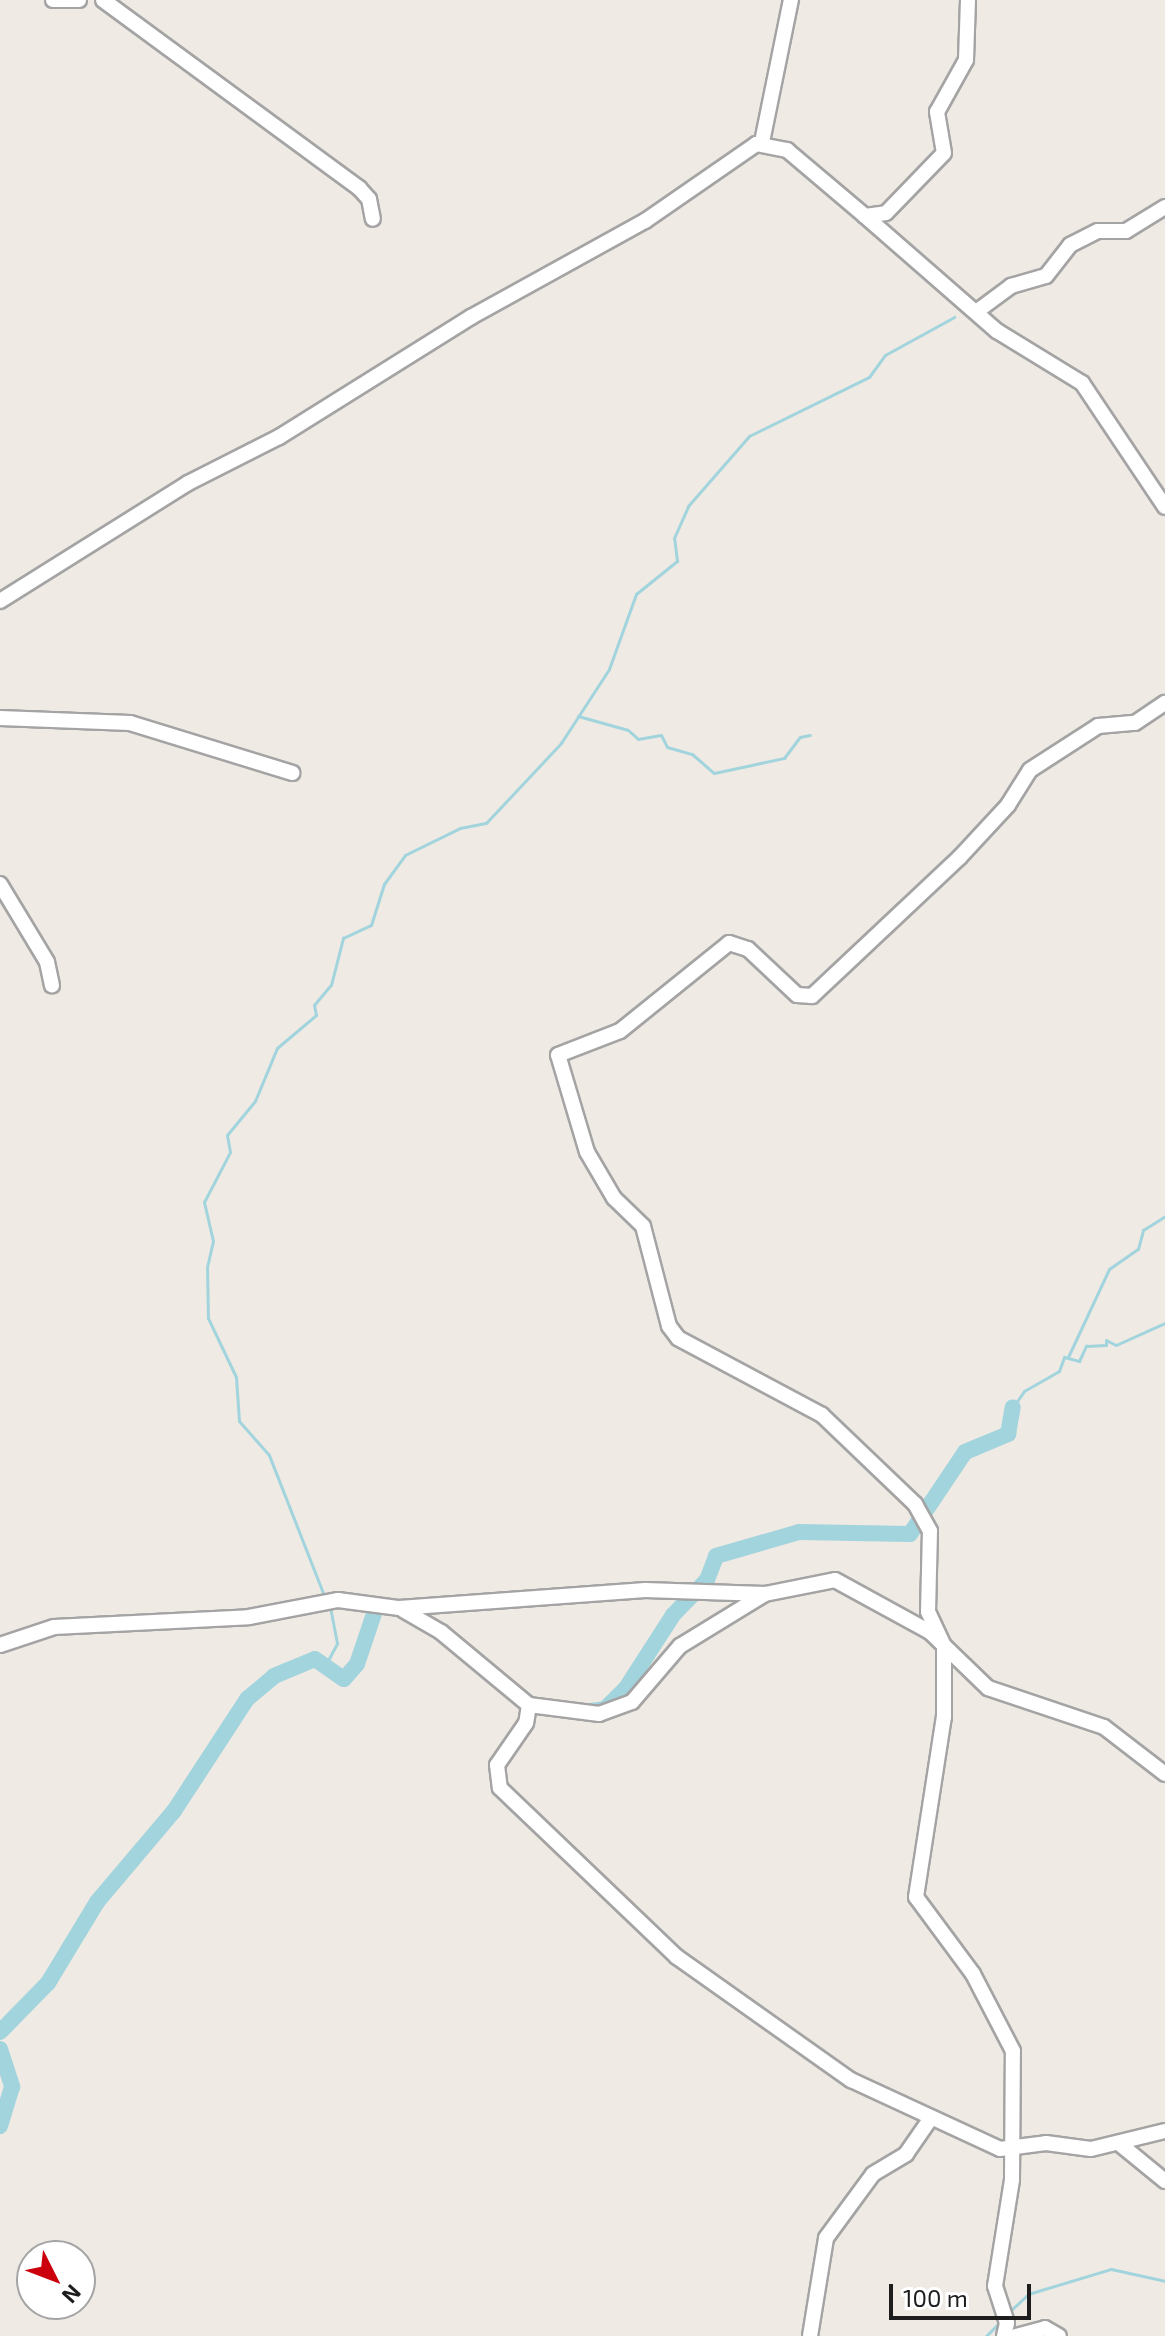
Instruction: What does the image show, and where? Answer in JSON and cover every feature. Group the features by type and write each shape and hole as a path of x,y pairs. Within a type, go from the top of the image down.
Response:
{"street":[{"path":"53,0 79,0"},
{"path":"103,0 350,181 369,199 373,219"},
{"path":"0,601 188,483 279,437 471,317 645,221 762,142 791,0"},
{"path":"865,216 886,213 942,160 937,112 966,60 968,0"},
{"path":"762,142 787,150 976,312 1082,383 1165,507"},
{"path":"976,312 1011,286 1046,276 1070,245 1098,231 1126,231 1165,207"},
{"path":"1004,2336 1007,2323 995,2286 1012,2150 1015,2066 1008,2036 973,1974 916,1897 944,1717 944,1646 928,1612 930,1537 923,1513 822,1415 691,1348 669,1326 655,1254 643,1226 614,1198 587,1152 558,1055 620,1031 729,943 748,949 797,995 812,996 959,858 1008,805 1030,770 1098,726 1135,723 1165,703"},
{"path":"0,718 130,723 293,773"},
{"path":"0,884 47,962 52,985"},
{"path":"0,1645 54,1627 249,1617 338,1600 399,1608 687,1591 765,1594 819,1582 849,1584 944,1646 988,1688 1104,1727 1165,1774"},
{"path":"399,1608 441,1632 529,1705 573,1713 618,1709 646,1690 680,1646 765,1594"},
{"path":"529,1705 526,1723 497,1765 497,1782 563,1853 699,1974 771,2018 851,2080 931,2118 1012,2150 1046,2143 1083,2149 1121,2145 1165,2131"},
{"path":"810,2336 826,2238 873,2174 906,2154 931,2118"},
{"path":"1121,2145 1165,2181"},
{"path":"1016,2336 1045,2328 1059,2336"}],"waterway":[{"path":"325,1598 269,1455 239,1421 236,1377 208,1318 207,1267 213,1241 204,1202 230,1152 227,1135 255,1101 277,1048 316,1015 314,1005 331,985 343,938 371,925 384,884 405,855 460,828 486,823 561,743 609,669 636,594 677,561 674,538 688,506 749,436 869,377 885,355 954,317"},
{"path":"578,716 628,730 638,739 661,735 667,747 692,754 714,773 784,758 800,737 810,735"},
{"path":"1068,1357 1109,1269 1138,1249 1143,1230 1165,1216"},
{"path":"1013,1407 1024,1391 1059,1371 1064,1357 1079,1361 1086,1346 1106,1345 1106,1340 1116,1345 1165,1323"},
{"path":"591,1711 605,1709 626,1688 673,1615 707,1580 716,1556 799,1532 910,1534 965,1452 1008,1434 1013,1407"},
{"path":"0,2032 48,1983 97,1902 174,1811 247,1699 274,1676 315,1659 344,1679 357,1664 377,1605 390,1608"},
{"path":"325,1666 337,1643 330,1608"},
{"path":"0,2049 12,2087 0,2126"},
{"path":"1009,2312 1028,2294 1111,2269 1165,2281"},
{"path":"986,2336 1001,2321"}]}
